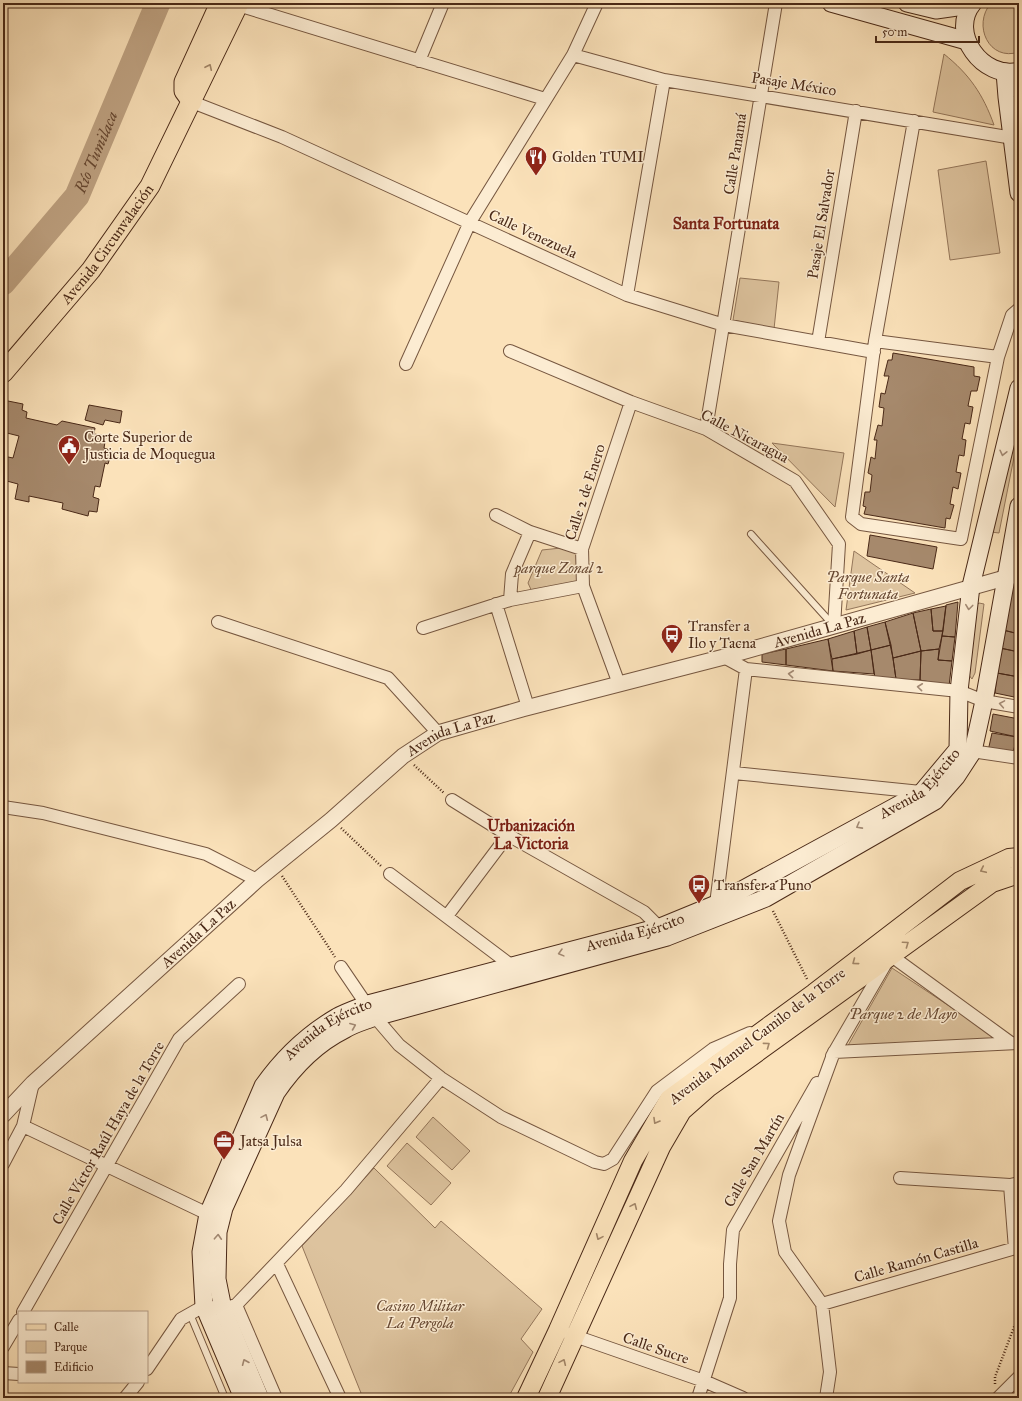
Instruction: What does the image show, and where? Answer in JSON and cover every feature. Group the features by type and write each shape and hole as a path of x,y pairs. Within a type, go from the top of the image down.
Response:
{"highway":[{"name":"Avenida Circunvalación","path":"3,373 91,270 124,226 150,186 192,102 232,4"}],"main road":[{"path":"831,3 967,41"},
{"path":"907,3 936,10 972,4"},
{"path":"972,4 967,17 965,29 967,41 973,53 982,62 993,69 1012,72 1006,97 1013,138 1019,193"},
{"name":"Avenida Ejército","path":"965,750 959,691 971,586 1019,388"},
{"name":"Avenida Ejército","path":"243,1398 197,1310 201,1252 208,1214 270,1090 285,1079 310,1053 372,1010 663,932 766,898 929,796 956,777 984,701 1012,576 1019,506"},
{"name":"Avenida Ejército","path":"663,932 929,796"},
{"name":"Avenida Manuel Camilo de la Torre","path":"547,1398 661,1147 682,1112 708,1088 885,950 960,881 1009,858 1019,857"},
{"name":"Avenida Manuel Camilo de la Torre","path":"526,1398 633,1161 669,1099 814,993 992,883 1019,874"},
{"name":"Avenida Ejército","path":"260,1398 230,1307 217,1279 218,1232 224,1208 270,1090"}],"street":[{"path":"419,61 443,3"},
{"path":"406,364 470,222 573,55 596,3"},
{"name":"Calle Panamá","path":"706,430 776,3"},
{"path":"232,4 545,99"},
{"name":"Pasaje México","path":"573,55 664,80 1013,138"},
{"path":"626,295 664,80"},
{"name":"Calle Venezuela","path":"192,102 282,137 470,222 626,295 724,325 818,342 998,357"},
{"name":"Pasaje El Salvador","path":"818,342 856,111"},
{"path":"914,121 874,346 852,517 860,524 961,539 998,357 1012,315 1019,309"},
{"name":"Calle Nicaragua","path":"510,352 631,402 706,430 795,481 839,544 834,626"},
{"name":"Calle 2 de Enero","path":"619,684 584,586 582,550 631,402"},
{"path":"496,514 530,532 582,550"},
{"path":"510,600 512,574 530,532"},
{"name":"Avenida La Paz","path":"3,1115 33,1083 258,880 331,820 403,756 438,733 528,707 724,657 971,586 1012,576"},
{"path":"423,628 510,600 584,586"},
{"path":"496,604 528,707"},
{"path":"218,622 388,678 438,733"},
{"path":"724,657 746,669 959,691 984,701 1019,707"},
{"path":"716,904 734,773 746,669"},
{"path":"965,750 1019,758"},
{"path":"734,773 929,796"},
{"path":"452,800 508,835 644,912 663,932"},
{"path":"3,807 43,813 206,854 258,880"},
{"path":"448,916 508,835"},
{"path":"390,874 448,916 515,972"},
{"path":"885,950 1015,1043"},
{"name":"Calle San Martín","path":"698,1398 730,1298 730,1264 733,1230 834,1052 885,950"},
{"path":"341,967 399,1045 441,1078 501,1117 595,1162 604,1164 613,1159 657,1091 713,1049 768,1026"},
{"name":"Calle Víctor Raúl Haya de la Torre","path":"24,1311 179,1040 239,984"},
{"path":"826,1398 830,1372 822,1304 785,1252 779,1221 790,1175 834,1052 1015,1043"},
{"path":"148,1368 181,1319 197,1310 230,1307 277,1264 346,1190 441,1078"},
{"path":"3,1164 23,1126 33,1083"},
{"path":"23,1126 108,1165 208,1214"},
{"path":"900,1178 1015,1184 1017,1248"},
{"name":"Calle Ramón Castilla","path":"822,1304 1017,1248"},
{"path":"277,1264 340,1398"},
{"path":"230,1307 276,1398"},
{"path":"3,1347 18,1322"},
{"name":"Calle Sucre","path":"558,1330 704,1381 743,1398"},
{"path":"3,1373 18,1374"},
{"path":"996,1395 1019,1377"},
{"path":"125,1398 137,1383"}],"lane":[{"path":"751,534 834,626"},
{"path":"197,1310 225,1398"}],"path":[{"path":"403,756 452,800"},
{"path":"331,820 390,874"},
{"path":"276,865 290,892 341,967"},
{"path":"766,898 814,993"},
{"path":"996,1395 996,1377 1019,1314"}],"green space":[{"path":"991,3 1019,3 1019,52 1008,54 999,52 992,47 987,40 983,21"},
{"path":"944,54 961,69 974,85 990,114 994,125 933,112"},
{"path":"986,161 1000,253 950,260 938,170"},
{"path":"740,278 779,282 774,329 733,320"},
{"path":"1019,402 1019,432 999,533 991,532"},
{"path":"772,443 844,453 835,507"},
{"name":"parque Zonal 2","path":"561,548 581,555 582,579 534,596 528,583 542,550"},
{"name":"Parque Santa Fortunata","path":"854,551 915,593 846,610"},
{"path":"979,603 984,604 975,673 972,679 968,674 976,606"},
{"name":"Parque 2 de Mayo","path":"892,968 1002,1041 846,1049"},
{"path":"433,1117 470,1151 452,1170 416,1137"},
{"path":"407,1143 451,1183 431,1205 387,1166"},
{"name":"Casino Militar La Pergola","path":"374,1168 435,1228 441,1221 542,1309 521,1339 533,1352 508,1398 363,1398 302,1246"}],"building":[{"path":"893,353 974,367 974,376 980,377 977,391 971,391 968,406 973,407 970,424 965,423 962,439 966,440 964,456 959,455 956,472 961,473 958,489 953,487 950,504 954,505 950,519 946,518 945,528 864,514 866,507 863,506 865,492 870,492 872,475 868,473 871,457 875,459 877,440 874,440 878,425 882,426 884,408 879,407 881,393 885,394 889,376 884,376 888,360 892,360"},
{"path":"8,401 23,404 22,410 27,412 26,418 57,425 62,421 95,428 94,434 106,436 104,448 112,451 108,464 105,463 100,487 95,486 93,497 99,499 97,512 89,511 88,516 62,509 63,503 29,496 29,502 15,499 18,484 3,480 3,456 13,458 19,436 3,432 3,407"},
{"path":"89,405 122,411 120,423 105,420 103,425 85,420"},
{"path":"870,535 937,547 933,569 867,556"},
{"path":"1019,586 1019,634 1003,630 1010,588"},
{"path":"958,602 955,637 942,636 946,605"},
{"path":"946,606 943,631 933,631 931,609"},
{"path":"931,609 933,631 943,631 939,649 921,651 913,613"},
{"path":"913,613 921,651 893,658 885,622"},
{"path":"885,622 891,645 871,650 867,627"},
{"path":"867,627 871,650 857,654 854,631"},
{"path":"1003,630 1019,634 1019,652 1000,648"},
{"path":"854,631 857,654 832,659 828,639"},
{"path":"942,636 955,637 952,661 938,660"},
{"path":"828,639 833,671 786,665 786,649"},
{"path":"891,645 896,679 875,678 871,650"},
{"path":"1000,648 1019,652 1019,677 997,673"},
{"path":"786,649 786,665 762,662 762,654"},
{"path":"939,649 938,660 952,661 949,686 920,680 921,651"},
{"path":"871,650 874,674 833,671 832,659"},
{"path":"921,651 920,680 896,679 893,658"},
{"path":"997,673 1019,677 1019,698 995,693"},
{"path":"993,714 1019,719 1017,737 990,731"},
{"path":"1019,724 1019,756 1013,754"},
{"path":"992,733 1017,737 1013,754 988,751"}],"waterway":[{"name":"Río Tumilaca","path":"3,283 77,196 158,3"}],"place":[{"name":"Golden TUMI","path":"536,176"},
{"name":"Corte Superior de Justicia de Moquegua","path":"69,466"},
{"name":"Transfer a Ilo y Tacna","path":"672,654"},
{"name":"Transfer a Puno","path":"699,904"},
{"name":"Jatsa Julsa","path":"224,1160"}],"district":[{"name":"Santa Fortunata","path":"726,223"},
{"name":"Urbanización La Victoria","path":"531,834"}]}
